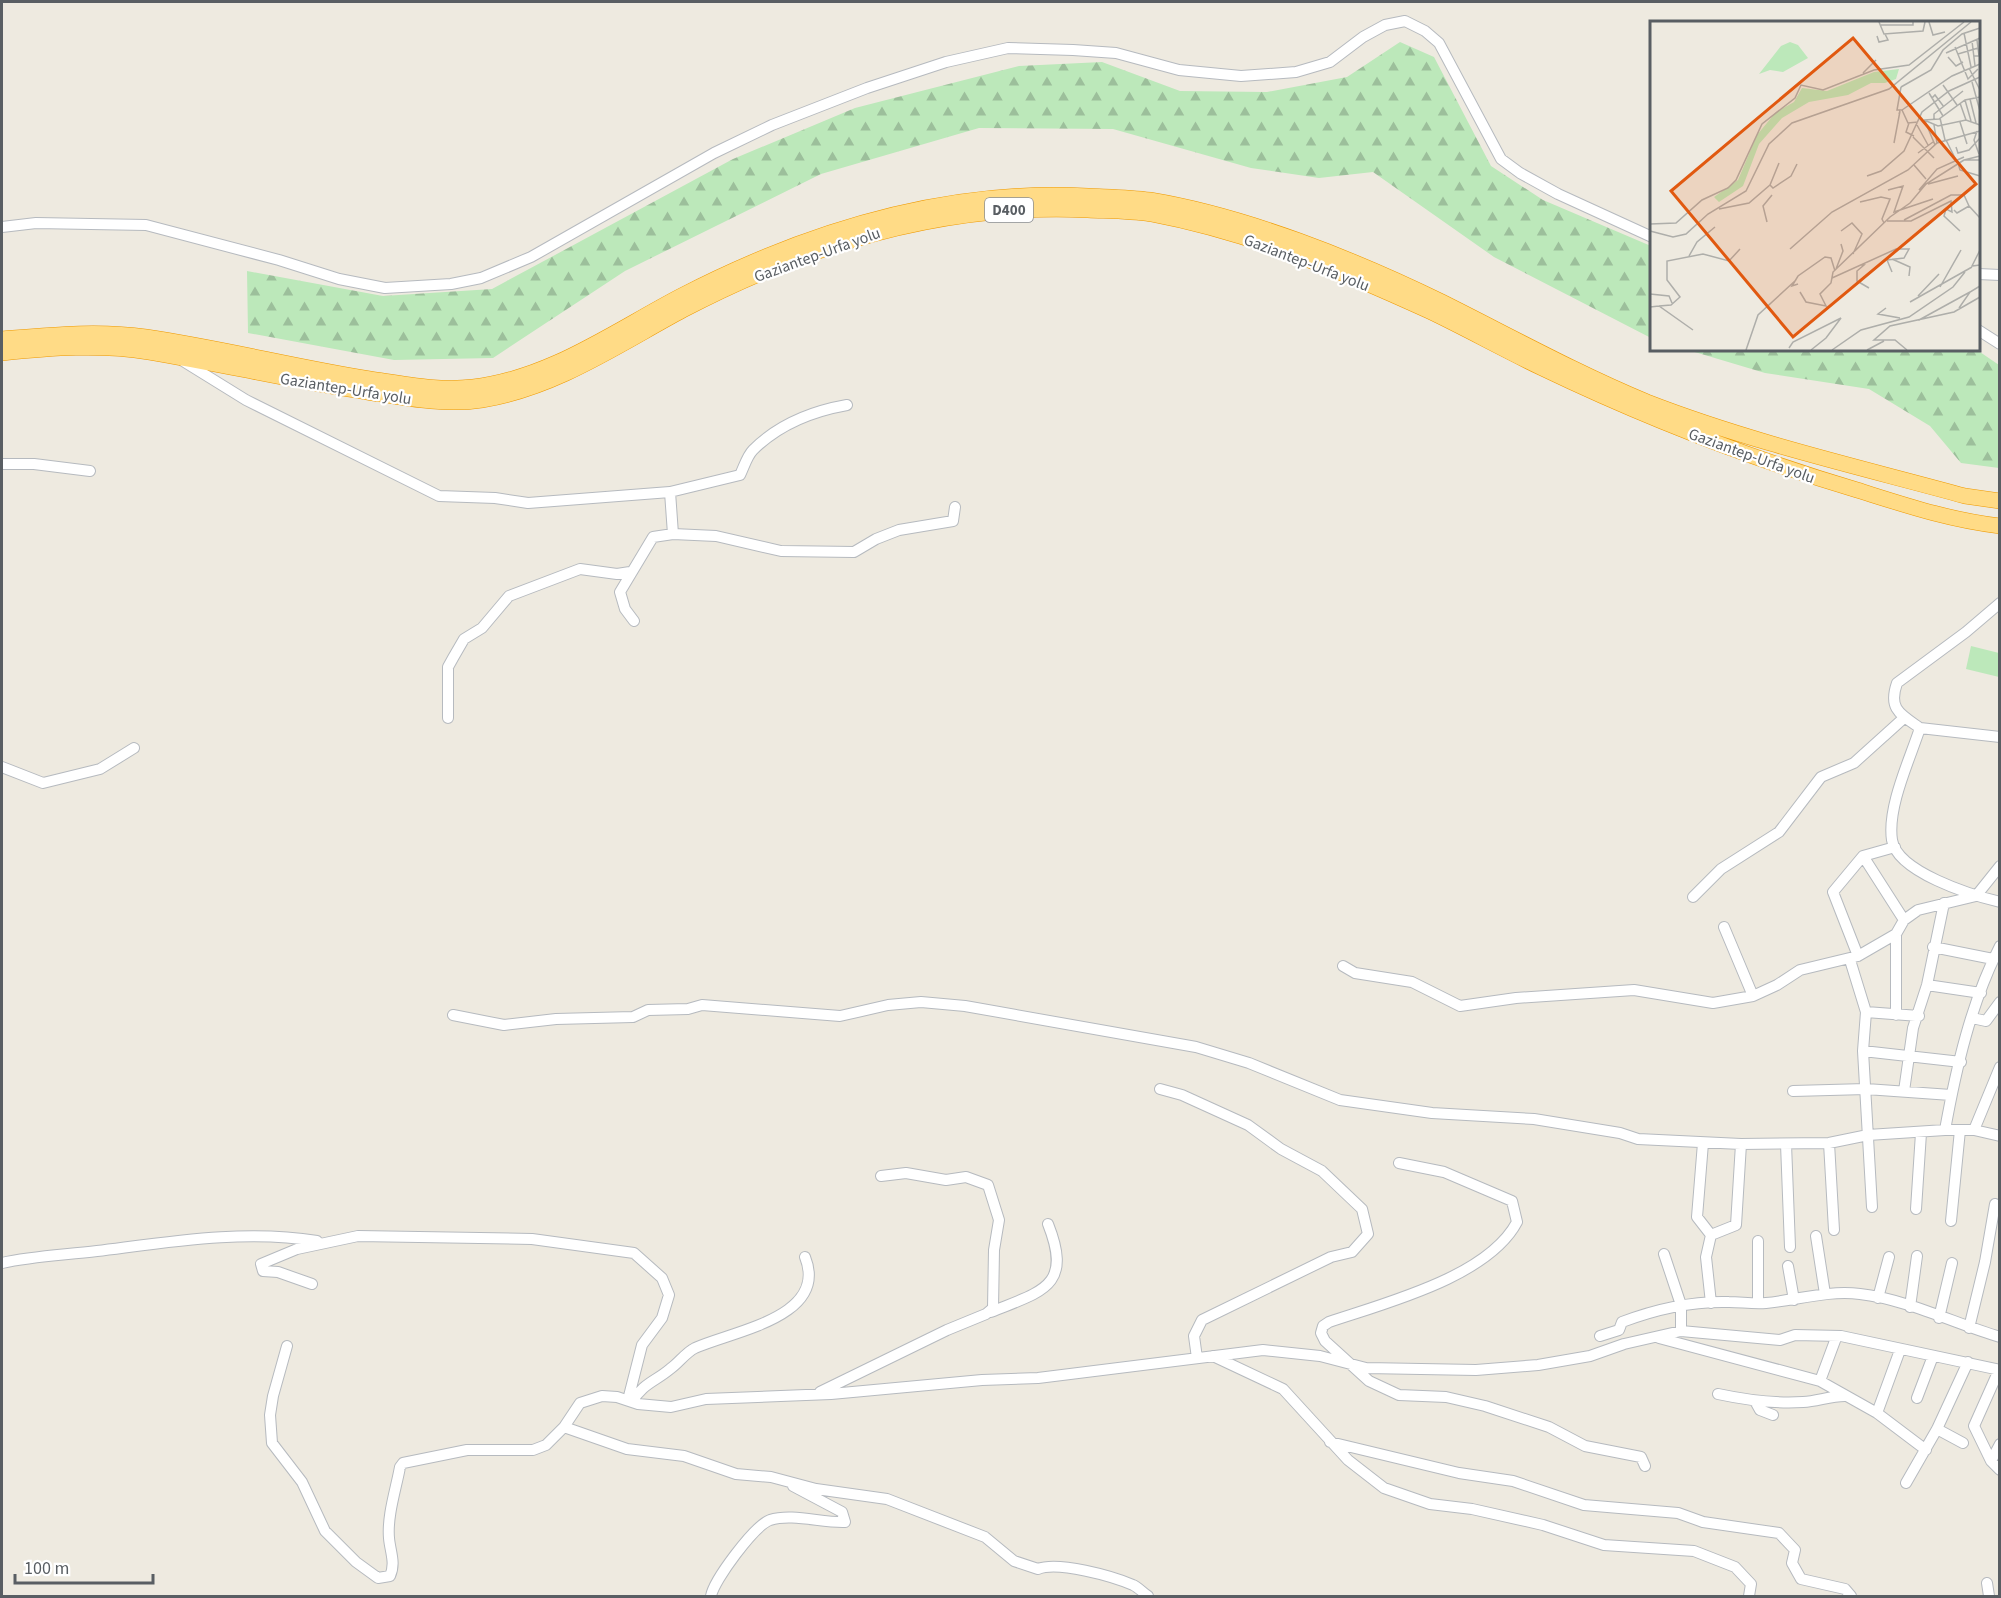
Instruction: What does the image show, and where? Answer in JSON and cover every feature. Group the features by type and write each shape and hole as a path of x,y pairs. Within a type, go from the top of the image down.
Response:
{"highway":[{"name":"Gaziantep-Urfa yolu","path":"2,339 70,333 110,334 147,338 320,371 424,387 480,386 552,365 724,274 810,239 882,216 965,200 1015,195 1145,199 1226,216 1339,258 1436,299 1545,354 1646,401 1742,435 1965,496 2000,501"},
{"name":"Gaziantep-Urfa yolu","path":"2,353 70,347 109,347 423,401 456,403 482,400 557,378 730,287 835,244 886,229 967,214 1016,209 1143,213 1222,229 1334,271 1430,312 1539,367 1641,414 1738,451 1958,521 2000,526"}],"street":[{"path":"2,227 36,223 146,225 279,260 339,279 385,288 452,284 481,278 531,257 714,153 772,126 867,87 946,62 1008,48 1116,53 1179,70 1241,76 1296,72 1330,62 1385,25 1405,21 1425,31 1439,43 1501,159 1520,173 1558,194 1650,236"},
{"path":"1980,274 2000,275"},
{"path":"1980,331 2000,344"},
{"path":"177,357 246,400 439,496 495,498 528,503 670,492 740,475 752,451 781,429 821,410 847,405"},
{"path":"2,464 34,464 90,471"},
{"path":"670,492 673,534"},
{"path":"634,621 625,609 620,592 653,537 673,534 716,536 782,551 854,552 876,539 899,530 953,520 955,507"},
{"path":"448,718 448,668 464,639 482,628 509,596 580,569 617,574 630,572"},
{"path":"2000,603 1966,632 1897,682 1892,695 1897,711 1920,728 2000,736"},
{"path":"1884,736 1905,717"},
{"path":"1693,897 1721,869 1779,832 1821,777 1854,763 1905,717"},
{"path":"1920,728 1898,794 1893,822 1892,840 1898,856 1913,868 1976,896 2000,902"},
{"path":"2,767 43,783 100,769 134,748"},
{"path":"1872,1207 1863,1051 1866,1012 1854,958 1833,892 1863,856 1895,847"},
{"path":"1863,856 1904,920"},
{"path":"1896,1015 1896,934 1904,920 1918,910 1976,896 2000,866"},
{"path":"1904,1091 1913,1028 1927,985 1933,947 1944,903"},
{"path":"1724,927 1752,996"},
{"path":"1343,966 1355,973 1412,982 1460,1006 1516,998 1634,990 1713,1004 1752,996 1777,985 1800,970 1854,958 1896,934"},
{"path":"1945,1130 1972,1018 2000,946"},
{"path":"1933,947 1993,960"},
{"path":"1927,985 1981,993"},
{"path":"453,1015 504,1025 556,1018 633,1017 648,1010 688,1009 702,1005 840,1016 888,1005 921,1002 965,1006 1196,1047 1250,1064 1340,1100 1432,1113 1534,1119 1620,1133 1638,1139 1741,1144 1828,1143 1868,1135 1945,1130 1974,1130 2000,1136"},
{"path":"1972,1018 1986,1021 2000,1002"},
{"path":"1866,1012 1918,1016"},
{"path":"1863,1051 1961,1062"},
{"path":"1974,1130 2000,1067"},
{"path":"1160,1089 1182,1095 1248,1125 1281,1149 1322,1171 1362,1209 1368,1234 1352,1252 1331,1257 1202,1320 1194,1336 1197,1358"},
{"path":"1793,1091 1866,1089 1952,1095"},
{"path":"1951,1221 1960,1130"},
{"path":"1916,1209 1921,1133"},
{"path":"1702,1143 1698,1217 1711,1235 1706,1257 1711,1303"},
{"path":"1828,1143 1834,1230"},
{"path":"1711,1235 1736,1225 1741,1144"},
{"path":"1786,1144 1790,1247"},
{"path":"1399,1163 1444,1172 1512,1201 1517,1222 1509,1238 1432,1287 1323,1326 1321,1333 1325,1341 1369,1381 1399,1395 1446,1397 1485,1406 1549,1427 1585,1446 1641,1457 1645,1466"},
{"path":"881,1176 906,1173 946,1180 966,1177 988,1185 999,1220 994,1250 995,1302 991,1312"},
{"path":"1969,1328 1985,1262 1995,1204"},
{"path":"814,1395 946,1330 1030,1296 1051,1282 1057,1272 1057,1258 1048,1224"},
{"path":"312,1284 278,1272 263,1271 260,1267 268,1260 323,1243 358,1236 502,1237 634,1254 662,1278 669,1294 662,1318 642,1346 630,1401"},
{"path":"1815,1236 1825,1294"},
{"path":"2,1263 24,1257 200,1238 293,1239 323,1243"},
{"path":"1758,1241 1758,1303"},
{"path":"1664,1254 1681,1305 1681,1331"},
{"path":"1910,1307 1917,1256"},
{"path":"630,1401 644,1385 669,1370 693,1349 785,1313 809,1283 810,1271 805,1257"},
{"path":"1878,1298 1889,1257"},
{"path":"1939,1318 1952,1263"},
{"path":"1788,1266 1794,1300"},
{"path":"1600,1336 1619,1330 1623,1322 1635,1317 1681,1305 1758,1303 1794,1300 1825,1294 1862,1294 1910,1307 2000,1337"},
{"path":"287,1346 270,1415 272,1443 302,1482 325,1531 356,1562 378,1578 390,1576 392,1571 393,1557 388,1535 400,1467 403,1463 467,1450 533,1450 546,1445 564,1427 580,1403 589,1398 602,1396 658,1407 671,1407 706,1399 814,1395 982,1380 1038,1378 1263,1350 1320,1356 1354,1365 1420,1370 1476,1370 1538,1365 1590,1356 1624,1344 1681,1331 1780,1340 1795,1335 1836,1338 1841,1336 1999,1370 1974,1426 1991,1461 2000,1470"},
{"path":"1658,1338 1820,1381 1876,1413 1926,1450"},
{"path":"1820,1381 1836,1338"},
{"path":"1876,1413 1900,1350"},
{"path":"1212,1356 1283,1389 1313,1418 1330,1442 1384,1488 1430,1504 1472,1509 1543,1525 1604,1545 1694,1551 1743,1573 1751,1584 1749,1596"},
{"path":"1917,1398 1933,1356"},
{"path":"1906,1483 1937,1429 1968,1362"},
{"path":"1718,1394 1755,1401 1805,1402 1830,1396 1849,1396"},
{"path":"1755,1401 1760,1410 1773,1415"},
{"path":"564,1427 627,1449 684,1456 736,1474 771,1477 816,1489 887,1499 985,1537 1014,1561 1038,1569 1049,1565 1064,1566 1134,1585 1148,1596"},
{"path":"1937,1429 1963,1443"},
{"path":"1330,1442 1459,1473 1513,1481 1584,1505 1678,1513 1703,1522 1779,1533 1794,1550 1792,1563 1801,1579 1845,1589 1851,1596"},
{"path":"1991,1461 2000,1444"},
{"path":"711,1596 713,1586 725,1569 758,1530 769,1521 845,1522 842,1512 796,1490 788,1481"},
{"path":"1987,1582 1989,1596"}],"green space":[{"path":"1400,42 1434,57 1491,166 1543,200 1650,246 1650,337 1494,257 1373,172 1319,178 1251,168 1113,129 979,128 821,174 625,271 493,358 394,360 248,333 247,271 383,296 492,289 733,159 855,108 1019,66 1102,62 1180,91 1267,92 1347,77"},
{"path":"1691,351 1978,351 1999,365 1999,468 1961,463 1930,426 1869,389 1765,373"},
{"path":"1971,646 1999,653 1999,677 1966,669"}]}
